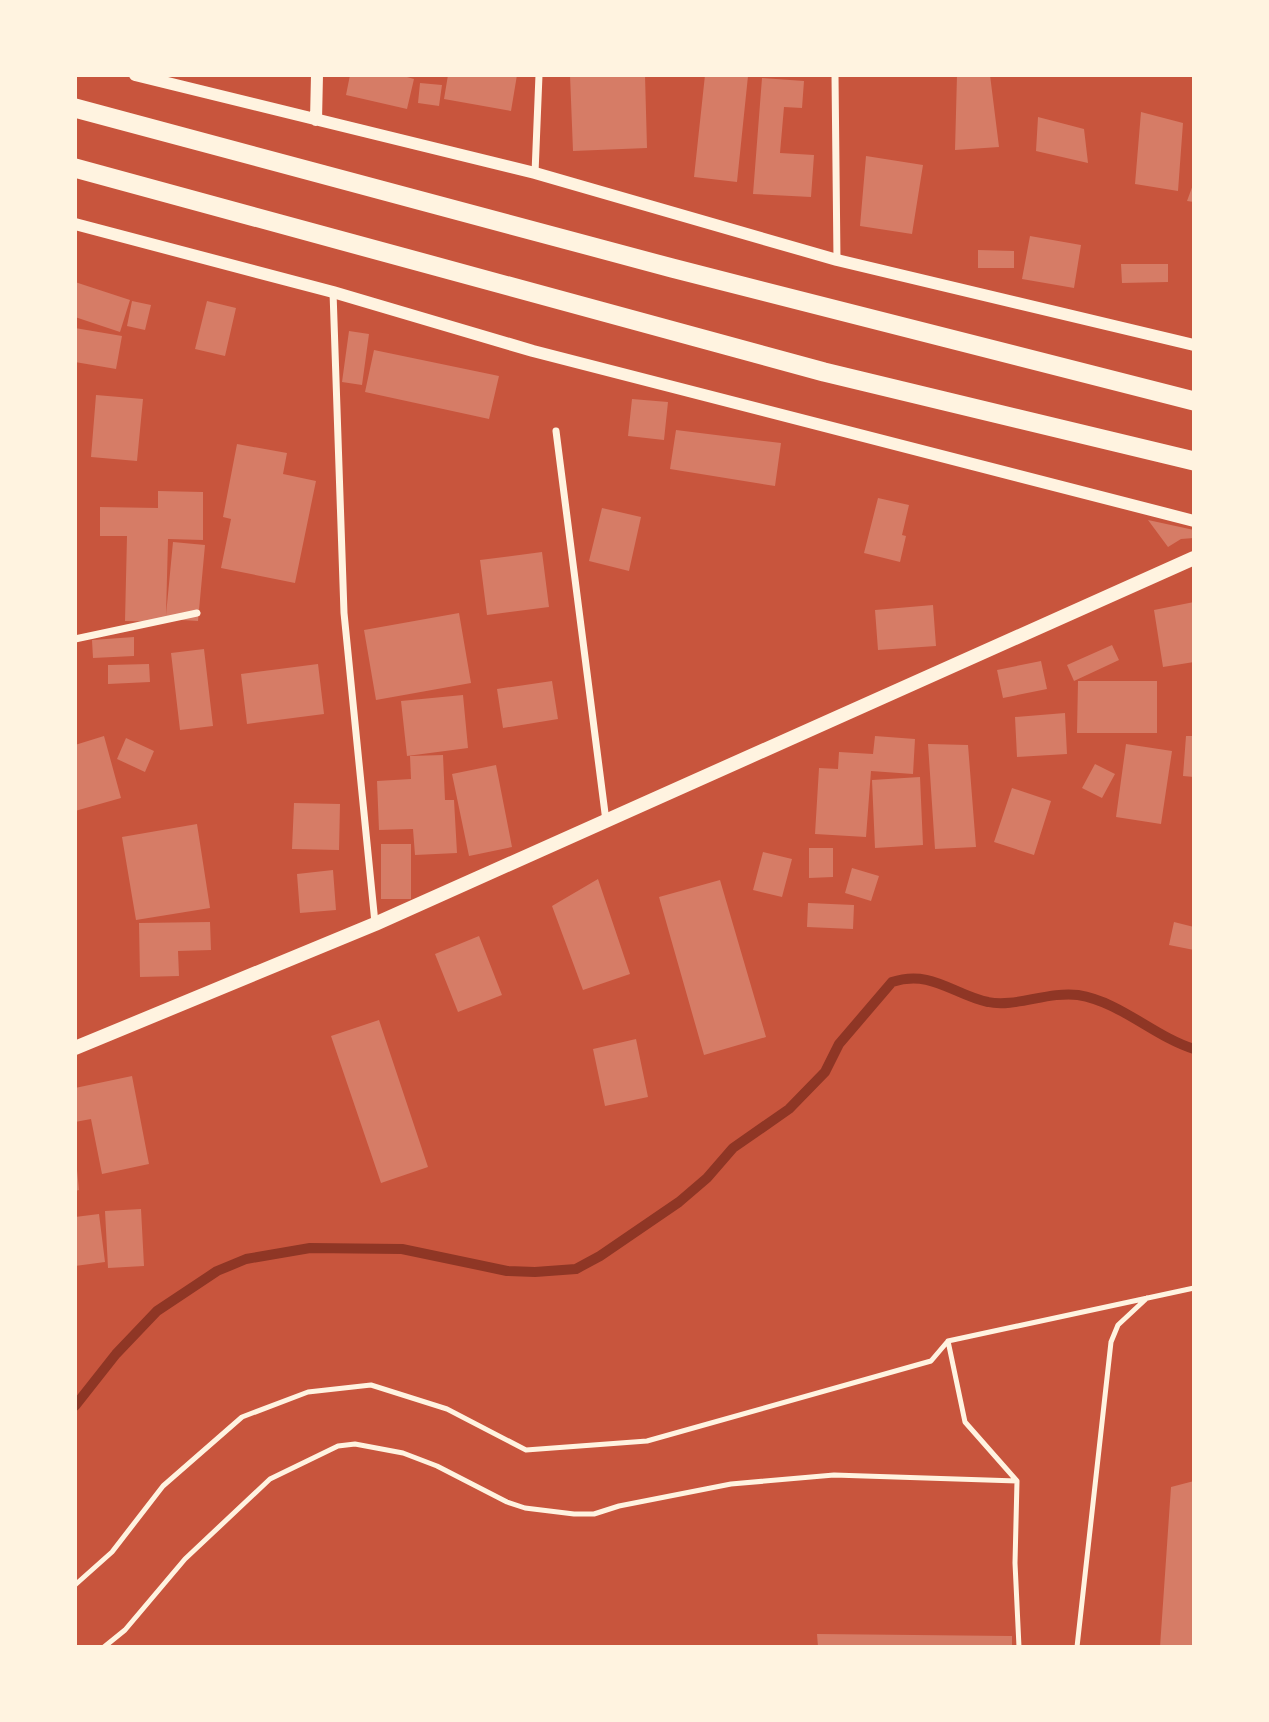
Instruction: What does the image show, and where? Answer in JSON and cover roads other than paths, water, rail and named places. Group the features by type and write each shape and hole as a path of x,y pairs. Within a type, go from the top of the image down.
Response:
{"highway":[{"path":"75,108 672,268 1194,401"},
{"path":"75,168 824,372 1194,461"}],"main road":[{"path":"75,1048 375,924 1194,558"}],"street":[{"path":"135,75 535,173 837,260 1194,345"},
{"path":"316,120 317,75"},
{"path":"535,173 539,75"},
{"path":"835,75 837,260"},
{"path":"75,224 333,292 533,351 1194,522"},
{"path":"333,292 344,613 375,924"},
{"path":"556,431 606,821"},
{"path":"75,639 197,613"}],"lane":[{"path":"75,1585 112,1552 163,1486 242,1417 308,1392 371,1385 447,1409 526,1450 647,1441 931,1362 948,1341 1194,1288"},
{"path":"1077,1647 1111,1342 1118,1325 1149,1296"},
{"path":"948,1341 965,1422 1017,1481 1015,1563 1019,1647"},
{"path":"104,1647 125,1630 194,1551 270,1479 338,1446 355,1444 403,1453 438,1466 507,1502 525,1508 574,1514 594,1514 619,1506 730,1484 834,1475 1017,1481"}],"waterway":[{"path":"75,1406 116,1354 157,1311 217,1271 246,1259 310,1248 402,1249 507,1271 576,1269 600,1256 679,1202 707,1178 733,1148 789,1109 825,1072 839,1044 892,982 906,979 931,981 976,999 998,1003 1055,995 1078,995 1108,1005 1194,1049"}]}
